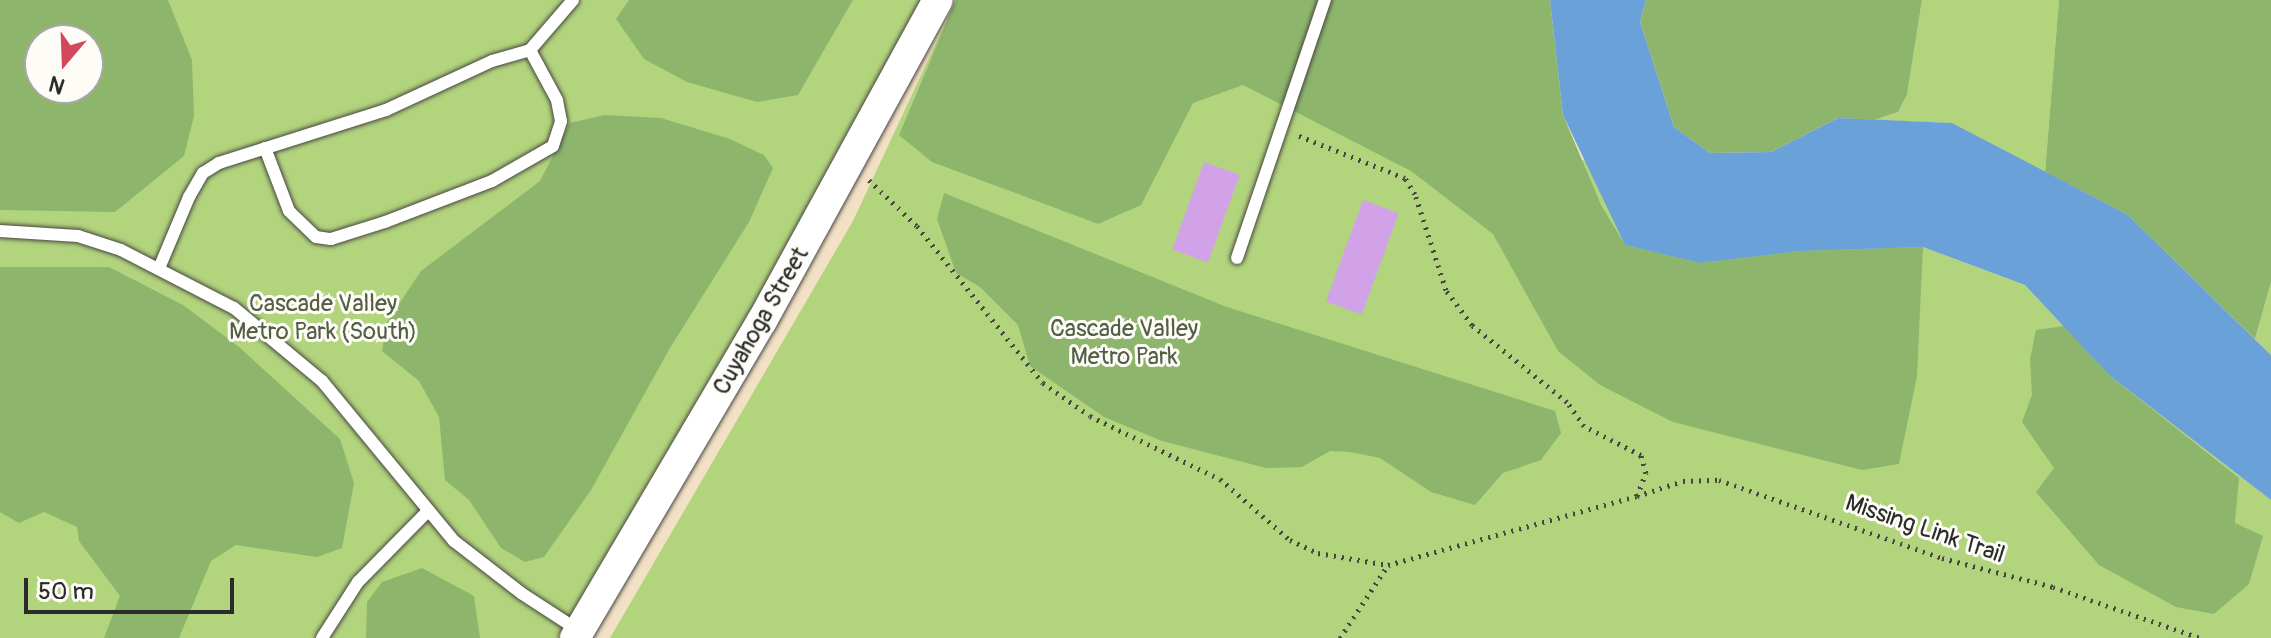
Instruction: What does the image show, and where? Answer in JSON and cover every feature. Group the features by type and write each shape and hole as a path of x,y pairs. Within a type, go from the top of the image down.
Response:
{"street":[{"name":"Cuyahoga Street","path":"582,636 851,162 938,0"}],"lane":[{"path":"160,266 203,173 265,148 386,110 492,61 530,50 573,0"},
{"path":"1237,258 1325,0"},
{"path":"265,148 289,211 316,237 331,239 385,222 492,181 542,157 553,146 561,121 557,100 530,50"},
{"path":"0,231 78,236 160,266 234,308 280,342 362,425 428,511 484,567 582,636"},
{"path":"322,638 358,582 428,511"}],"path":[{"path":"1283,130 1405,178 1415,194 1446,290 1472,325 1567,402 1584,426 1641,455 1646,473 1637,496"},
{"name":"Missing Link Trail","path":"851,162 917,226 1043,383 1090,416 1220,479 1290,540 1353,564 1388,565 1683,481 1719,480 1942,558 2053,587 2200,638"},
{"path":"1340,638 1388,565"}],"green space":[{"name":"Cascade Valley Metro Park (South)","path":"0,0 938,0 660,492 587,588 557,638 0,638"},
{"path":"0,0 168,0 192,60 194,116 184,156 115,212 0,210"},
{"path":"629,0 853,0 798,95 757,102 687,82 644,59 616,19"},
{"name":"Cascade Valley Metro Park","path":"956,0 1923,247 2025,285 2109,375 2271,500 2271,638 610,638 853,221"},
{"path":"956,0 1550,0 1563,115 1601,205 1625,245 1700,263 1800,251 1923,247 1917,376 1899,464 1862,470 1673,422 1600,385 1558,351 1493,234 1411,171 1243,85 1193,103 1141,205 1098,224 932,162 899,135"},
{"path":"1646,0 1922,0 1907,95 1898,112 1874,120 1838,118 1771,152 1710,153 1674,127 1640,22"},
{"path":"1922,0 2059,0 2045,172 1952,123 1874,120 1898,112 1907,95"},
{"path":"2059,0 2271,0 2271,282 2255,339 2128,215 2045,172"},
{"path":"604,115 661,118 730,139 764,155 773,168 749,222 670,348 591,490 544,557 525,562 501,548 469,500 445,480 439,417 419,381 382,351 387,322 421,271 540,181 570,123"},
{"path":"944,193 1227,307 1555,411 1561,433 1541,460 1503,473 1475,505 1431,492 1380,458 1330,451 1302,467 1266,468 1162,441 1104,417 1030,366 1018,325 980,287 956,273 937,219"},
{"path":"0,267 109,267 183,305 239,347 340,439 354,483 342,548 317,557 236,545 211,561 179,638 104,638 120,596 79,541 77,527 44,512 19,523 0,512"},
{"path":"2271,282 2271,355 2255,339"},
{"path":"2064,326 2109,375 2239,478 2235,523 2263,536 2249,584 2214,614 2176,607 2099,565 2036,492 2054,468 2022,422 2032,395 2030,359 2036,330"},
{"path":"422,568 474,596 480,638 366,638 367,602 382,582"}],"water":[{"path":"1550,0 1646,0 1640,22 1674,127 1710,153 1771,152 1838,118 1952,123 2128,215 2271,355 2271,500 2109,375 2025,285 1923,247 1800,251 1700,263 1625,245 1563,115"}],"building":[{"path":"1204,162 1240,175 1208,262 1172,249"},
{"path":"1363,200 1399,213 1362,314 1326,301"}]}
